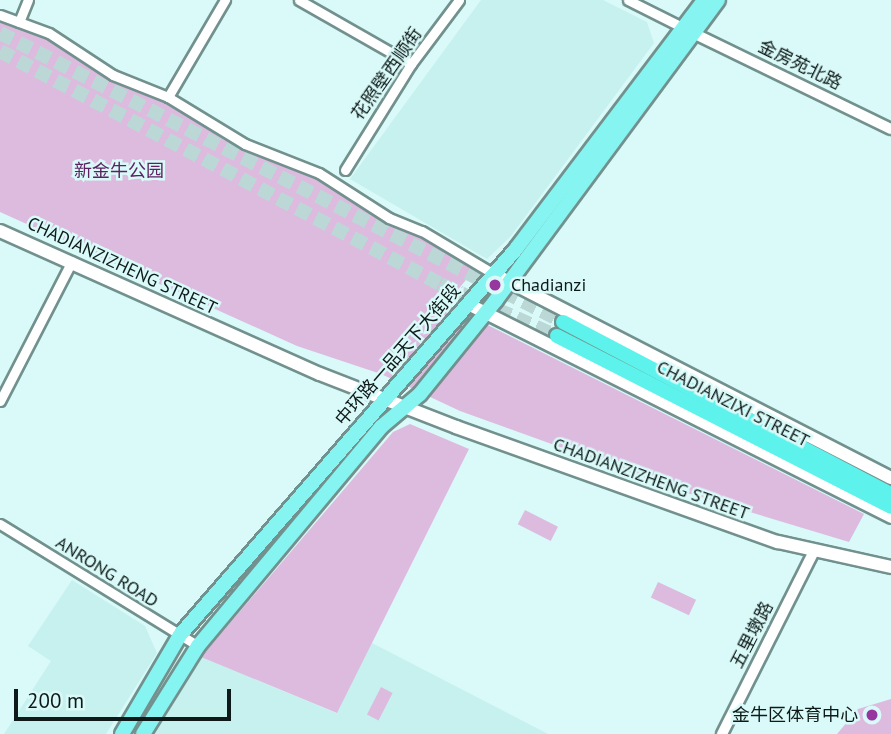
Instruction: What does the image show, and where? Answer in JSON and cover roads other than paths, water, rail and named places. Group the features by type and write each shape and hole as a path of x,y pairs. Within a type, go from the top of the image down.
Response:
{"highway":[{"name":"CHADIANZIXI STREET","path":"890,487 806,450 560,329 891,507"}],"main road":[{"name":"中环路一品天下大街段","path":"143,734 198,646 381,427 404,407 509,284 688,30 704,0"},
{"name":"中环路一品天下大街段","path":"122,734 180,635 494,274 688,30 718,0"},
{"name":"CHADIANZIZHENG STREET","path":"0,231 404,407 814,551 891,567"},
{"path":"494,274 890,487"},
{"path":"468,303 891,517"}],"street":[{"path":"19,22 28,0"},
{"path":"168,97 225,0"},
{"path":"299,0 411,64"},
{"name":"花照壁西顺街","path":"345,170 411,64 459,0"},
{"path":"628,0 688,30"},
{"path":"0,15 65,42 113,75 168,97 246,144 319,173 389,218 494,274"},
{"name":"金房苑北路","path":"688,30 891,129"},
{"path":"0,401 72,261"},
{"name":"ANRONG ROAD","path":"0,524 198,646"},
{"name":"五里墩路","path":"722,734 814,551"}],"tunnel":[{"path":"0,33 563,322"},
{"path":"0,51 440,284 557,336"}],"place":[{"name":"Chadianzi","path":"495,285"},
{"name":"金牛区体育中心","path":"872,715"}],"park label":[{"name":"新金牛公园","path":"119,171"}]}
